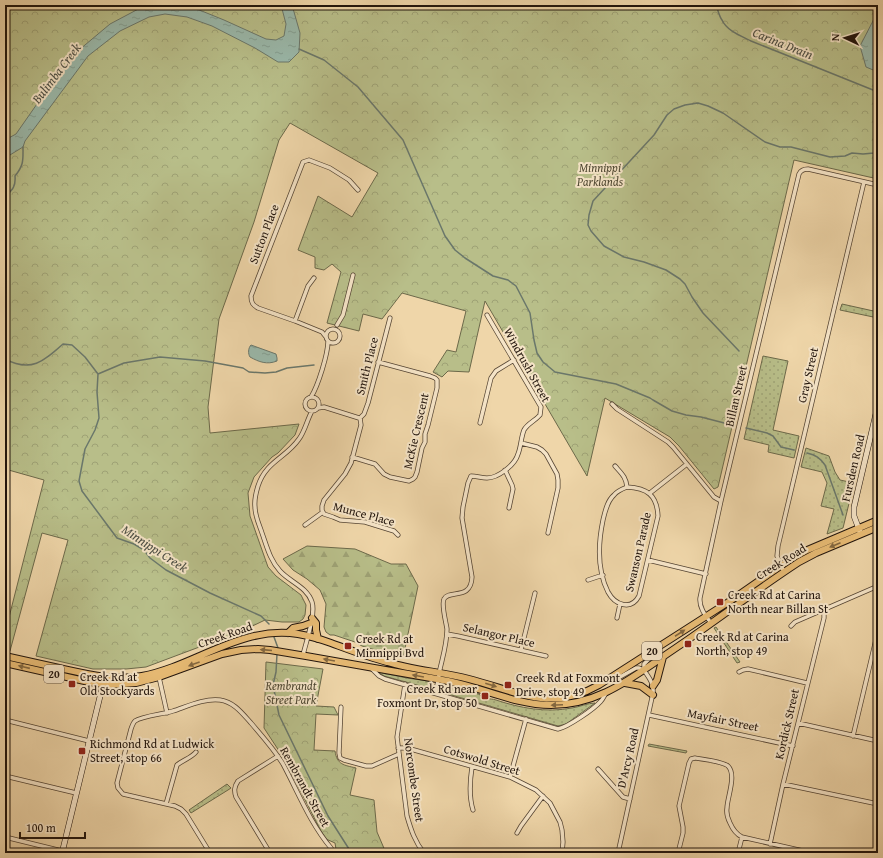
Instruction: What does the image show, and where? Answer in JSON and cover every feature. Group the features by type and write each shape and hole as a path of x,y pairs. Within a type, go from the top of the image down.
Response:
{"main road":[{"name":"Fursden Road","path":"861,534 854,516 854,507 878,405"},
{"name":"Creek Road","path":"5,656 84,674 105,677 133,677 156,672 236,641 264,634 288,633 308,636 387,662 481,682 528,696 561,698 582,693 594,688 805,550 878,520"},
{"name":"Creek Road","path":"5,662 82,681 122,685 159,677 229,652 252,649 303,655 439,680 524,702 544,705 575,703 606,693 625,683 784,572 810,556 878,527"},
{"path":"288,633 293,628 303,626 311,621 316,623 318,639"},
{"path":"236,641 241,650"},
{"path":"653,686 657,680 663,657"},
{"path":"62,852 105,677"},
{"path":"625,683 641,686 653,695"}],"street":[{"name":"Sutton Place","path":"322,332 253,306 251,296 303,162 309,160 330,168 349,180 358,190"},
{"name":"Billan Street","path":"711,623 701,608 700,601 721,501 799,174 801,171 808,169 864,182"},
{"path":"864,182 878,185"},
{"name":"Gray Street","path":"784,572 777,556 778,546 864,182"},
{"path":"337,325 343,315 354,274"},
{"path":"296,322 308,286 314,278"},
{"name":"Windrush Street","path":"488,315 541,407 538,418 524,429 518,455 515,461 504,470"},
{"name":"Smith Place","path":"360,418 364,414 368,403 390,318"},
{"path":"328,349 338,340 339,333 334,329 322,332 330,343 334,343"},
{"path":"308,418 305,401 311,397 315,391 328,349 326,335 328,331"},
{"path":"480,423 491,378 496,371 514,360"},
{"name":"McKie Crescent","path":"352,457 375,464 384,474 390,477 409,481 415,477 417,472 422,448 425,442 424,434 428,425 437,380 430,376 378,362"},
{"path":"315,391 316,398"},
{"path":"311,397 316,398 324,408"},
{"path":"318,408 319,401"},
{"path":"612,404 617,409 668,442 714,497 721,501"},
{"path":"303,655 313,605 307,593 280,572 270,557 257,518 255,495 262,476 273,462 283,456 299,439 312,411 318,408 324,408 360,418"},
{"path":"307,410 312,411"},
{"name":"Munce Place","path":"360,418 361,425 351,463 345,474 324,500 322,510 328,515 340,520 365,522 394,531 398,535"},
{"path":"521,443 537,447 542,450 546,454 557,474 558,488 548,533"},
{"path":"615,466 624,476 627,487 643,489 650,493 687,464"},
{"path":"435,693 439,680 439,672 447,634 443,603 444,598 465,592 472,583 462,518 468,483 471,476 486,478 492,477 504,470 513,489 509,508"},
{"name":"Swanson Parade","path":"627,487 613,495 608,503 604,513 599,544 603,575 608,591 611,597 620,604 632,604 639,596 658,516 656,501 650,493"},
{"path":"305,525 323,512"},
{"path":"648,560 706,574"},
{"path":"588,580 603,575"},
{"path":"791,626 795,622 878,586"},
{"path":"521,650 535,593"},
{"path":"616,618 620,604"},
{"name":"Kordick Street","path":"770,844 807,683 824,618 823,610"},
{"path":"853,736 878,631"},
{"name":"Selangor Place","path":"447,634 546,656"},
{"name":"Creek Road","path":"612,677 620,677 636,668 644,670 644,664 651,657 653,650"},
{"name":"Creek Road","path":"370,668 385,679 556,728 561,728 568,725 599,703 606,693"},
{"path":"739,672 748,669 807,683"},
{"name":"D'Arcy Road","path":"618,853 653,695 651,680 644,670"},
{"path":"159,677 167,713"},
{"name":"Norcombe Street","path":"404,684 397,737 398,748 407,816 415,840 424,853"},
{"name":"Rembrandt Street","path":"210,853 186,814 181,809 175,806 123,794 118,788 117,783 130,729 135,721 213,699 231,703 239,709 278,756 311,819 322,838 331,848"},
{"path":"341,707 340,758 366,766 372,766 399,754"},
{"name":"Mayfair Street","path":"648,715 793,746"},
{"path":"510,777 526,719"},
{"path":"5,720 89,741"},
{"path":"798,723 878,741"},
{"name":"Cotswold Street","path":"398,748 407,748 510,777 536,790 550,803 560,822 563,842 562,853"},
{"path":"166,804 177,765 196,752"},
{"path":"270,853 236,797 234,790 238,781 278,756"},
{"path":"678,853 683,833 679,806 689,763 691,759 695,758 725,764 729,767 732,783 727,814 733,830 738,835 742,838 812,853"},
{"path":"472,767 470,803 473,810"},
{"path":"598,769 623,797 630,799"},
{"path":"5,776 76,793"},
{"path":"784,784 878,804"},
{"path":"517,833 543,796"},
{"path":"5,837 62,852"},
{"path":"738,853 742,838"}],"green space":[{"name":"Minnippi Parklands","path":"5,5 878,5 878,179 794,160 718,487 714,489 670,437 605,398 587,476 485,301 469,372 448,371 442,377 433,372 447,350 456,352 466,311 402,293 382,319 363,314 359,331 327,323 341,272 332,264 324,270 315,268 315,257 298,250 318,196 352,217 378,173 290,123 279,140 254,222 219,319 208,407 210,433 299,424 295,435 254,477 248,493 250,516 268,567 276,576 301,595 306,605 305,615 299,622 265,620 242,631 146,667 126,669 93,669 36,656 68,540 42,533 10,651 5,650 5,633 44,480 5,469 5,454 8,441 5,440"},
{"path":"842,304 878,312 878,318 840,310"},
{"path":"763,356 788,361 773,430 799,436 794,458 768,452 769,445 744,439"},
{"path":"806,448 829,456 835,472 840,480 854,483 843,528 827,534 834,509 821,506 827,483 822,472 801,467"},
{"path":"307,546 355,549 391,564 406,564 418,586 403,658 362,646 355,642 330,635 326,632 324,627 326,604 320,590 293,570 283,559"},
{"path":"716,627 740,662 737,663 714,628"},
{"name":"Rembrandt Street Park","path":"266,662 323,669 316,706 334,707 338,715 316,714 314,750 335,751 339,762 356,768 350,795 374,800 377,832 386,853 333,853 336,849 335,843 326,839 322,833 283,757 264,728"},
{"path":"378,672 428,681 433,685 433,687 428,688 384,676"},
{"path":"443,686 479,694 485,698 533,709 553,710 595,703 566,724 558,726 441,692 440,689"},
{"path":"649,744 687,751 686,753 648,746"},
{"path":"227,784 231,788 191,813 189,810"}],"water":[{"name":"Bulimba Creek","path":"187,5 266,39 276,40 284,36 286,24 281,5 292,5 300,33 299,52 289,62 278,62 255,48 212,26 187,17 165,14 149,17 120,31 88,56 25,141 23,147 5,158 5,140 16,134 60,71 79,50 110,24 144,6"},
{"path":"878,15 878,72 866,67 860,46 875,17"},
{"path":"251,345 276,354 277,361 270,363 263,362 250,357 249,348"}],"waterway":[{"name":"Carina Drain","path":"716,5 724,24 739,35 878,92"},
{"path":"299,49 324,60 358,87 403,140 445,236 455,250 493,276 508,280 516,286 530,313 537,353 543,362 555,372 616,384 650,398 672,411 732,425"},
{"path":"739,351 703,313 685,284 680,279 666,270 624,257 604,246 591,231 588,225 593,201 654,135 667,115 674,109 685,105 698,103 708,106 723,113 765,142 780,147 791,147 830,157 845,156 852,153 874,153 878,151"},
{"name":"Minnippi Creek","path":"5,197 13,188 15,183 15,176 23,159 23,147"},
{"name":"Minnippi Creek","path":"5,359 22,365 30,365 43,360 63,344 72,345 85,357 98,374 97,392 99,418 95,430 85,449 79,481 82,491 117,538 134,544 144,550 150,558 166,570 210,593 261,616 269,624"},
{"path":"98,374 124,363 160,357 205,361 243,368 249,372 265,373 276,372 287,368 314,365"},
{"path":"746,428 767,433 773,436 781,447 794,450"},
{"path":"807,453 818,457 825,465 843,515"},
{"name":"Minnippi Creek","path":"274,637 278,648"},
{"name":"Minnippi Creek","path":"277,654 276,672 273,685 279,715 328,816 350,853"}],"place":[{"name":"Creek Rd at Carina North near Billan St","path":"720,602"},
{"name":"Creek Rd at Carina North, stop 49","path":"688,644"},
{"name":"Creek Rd at Minnippi Bvd","path":"348,646"},
{"name":"Creek Rd at Old Stockyards","path":"72,684"},
{"name":"Creek Rd at Foxmont Drive, stop 49","path":"508,685"},
{"name":"Creek Rd near Foxmont Dr, stop 50","path":"485,696"},
{"name":"Richmond Rd at Ludwick Street, stop 66","path":"82,751"}]}
